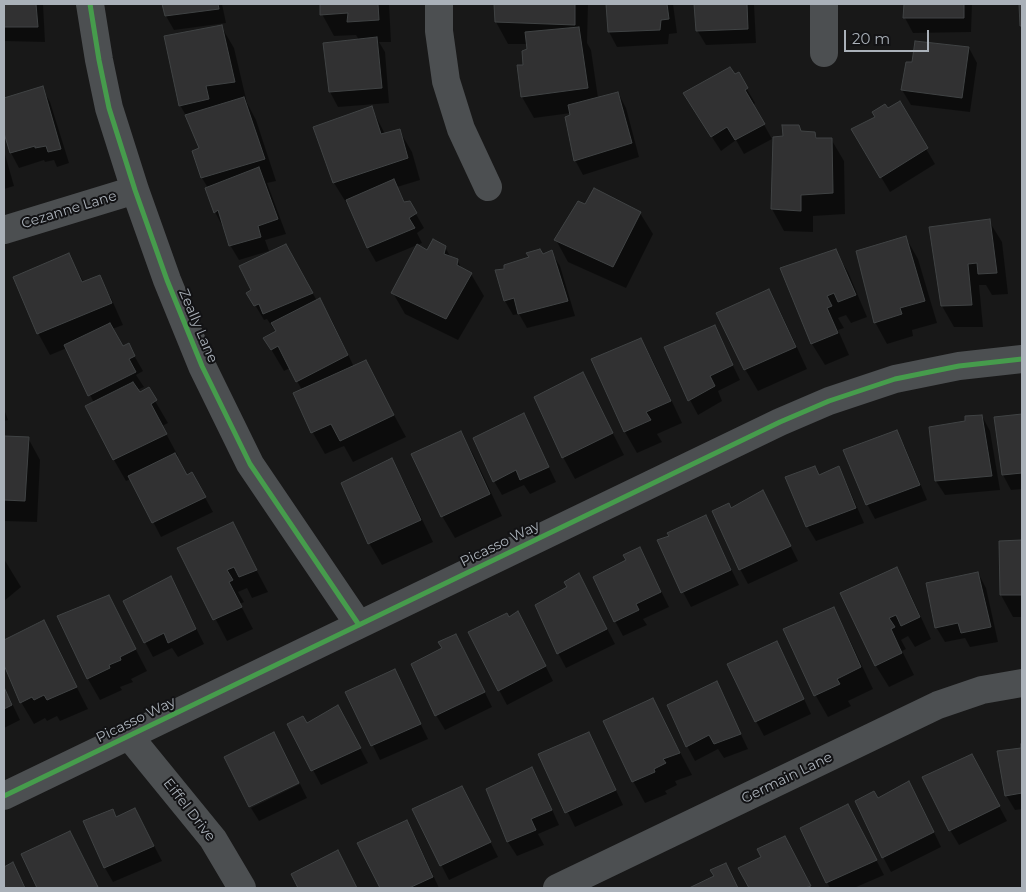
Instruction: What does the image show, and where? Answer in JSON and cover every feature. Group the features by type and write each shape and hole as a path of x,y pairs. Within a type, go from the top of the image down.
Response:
{"street":[{"name":"Zeally Lane","path":"90,4 98,60 110,108 135,190 166,280 250,464 358,625"},
{"path":"439,4 439,31 446,81 461,129 488,187"},
{"path":"824,4 824,53"},
{"name":"Cezanne Lane","path":"4,230 135,190"},
{"name":"Picasso Way","path":"4,796 780,422 829,401 895,379 959,366 1022,359"},
{"name":"Germain Lane","path":"557,888 938,705 982,690 1022,683"},
{"name":"Eiffel Drive","path":"129,736 213,839 242,888"}],"building":[{"path":"4,4 36,4 38,27 4,27"},
{"path":"162,4 218,4 219,9 165,16"},
{"path":"320,4 378,4 379,20 347,22 348,13 320,15"},
{"path":"494,4 575,4 575,25 495,22"},
{"path":"606,4 667,4 669,19 661,20 660,30 608,32"},
{"path":"694,4 747,4 748,29 696,31"},
{"path":"904,4 964,4 964,18 903,18"},
{"path":"1019,4 1022,4 1022,26 1020,26"},
{"path":"222,25 235,82 206,86 209,99 179,106 164,36"},
{"path":"579,27 588,88 521,97 517,65 523,65 522,51 527,49 525,32"},
{"path":"377,37 382,88 329,92 323,43"},
{"path":"915,41 969,47 962,98 901,90 906,62 912,62"},
{"path":"730,67 735,74 739,72 748,88 745,90 765,124 735,140 727,127 711,137 683,93"},
{"path":"43,86 61,149 48,152 46,146 35,148 35,146 10,153 4,133 4,98"},
{"path":"618,92 632,143 574,161 565,117 570,115 568,105"},
{"path":"244,97 265,159 201,178 192,151 199,148 185,115"},
{"path":"900,101 928,148 880,178 851,129 875,117 872,112 885,104 888,108"},
{"path":"372,106 381,134 400,129 408,158 333,183 313,127"},
{"path":"782,125 799,125 801,131 815,132 816,138 832,138 833,193 801,195 801,211 771,209 773,137 783,136"},
{"path":"259,167 278,219 258,226 261,237 229,246 218,210 214,213 205,188"},
{"path":"394,179 404,202 410,201 417,213 409,218 415,228 367,248 346,200"},
{"path":"594,188 641,212 613,267 554,240 578,201 585,204"},
{"path":"990,219 997,273 978,274 977,263 968,264 972,305 941,306 929,227"},
{"path":"906,236 925,301 900,308 902,314 874,323 856,251"},
{"path":"433,239 446,246 444,254 458,259 457,265 472,273 446,319 391,293 417,244 427,250"},
{"path":"286,244 313,293 263,314 259,304 254,306 246,293 251,290 239,266"},
{"path":"540,249 543,254 552,250 568,301 518,314 514,298 504,301 495,270 504,269 504,265 529,257 526,253"},
{"path":"836,249 856,295 838,302 834,293 827,296 832,306 827,308 838,333 811,344 780,268"},
{"path":"69,253 82,282 100,275 112,303 37,334 13,277"},
{"path":"769,289 796,347 744,370 716,313"},
{"path":"320,298 348,355 296,382 278,346 271,350 263,338 276,331 271,323"},
{"path":"110,323 123,346 129,343 135,356 129,359 136,372 88,396 64,345"},
{"path":"715,325 733,365 710,376 715,386 688,401 664,347"},
{"path":"641,338 671,401 646,412 651,420 624,432 591,359"},
{"path":"366,360 394,415 340,441 331,424 311,433 293,393"},
{"path":"583,372 613,433 562,458 534,397"},
{"path":"133,382 140,392 149,387 157,400 151,404 167,434 113,460 85,406"},
{"path":"524,413 549,467 520,480 516,470 493,482 473,438"},
{"path":"1022,414 1022,473 1002,475 994,417"},
{"path":"982,415 992,476 935,481 929,427 965,421 965,416"},
{"path":"897,430 920,485 866,505 843,450"},
{"path":"461,431 490,494 441,517 411,454"},
{"path":"4,436 29,437 25,501 4,500"},
{"path":"175,453 187,475 192,472 206,497 152,523 128,476"},
{"path":"392,458 421,520 368,544 341,483"},
{"path":"815,466 819,475 839,466 856,508 806,527 785,477"},
{"path":"763,490 791,546 739,570 712,511 729,503 731,508"},
{"path":"706,515 731,570 681,593 657,540 669,536 667,533"},
{"path":"233,522 257,570 239,577 234,567 227,570 233,580 229,582 242,607 213,620 177,548"},
{"path":"1022,540 1022,595 1000,595 999,541"},
{"path":"640,547 661,592 636,604 639,610 614,622 593,577 626,560 623,555"},
{"path":"897,567 920,617 901,626 896,615 889,618 895,627 891,629 902,653 875,666 840,593"},
{"path":"978,572 991,627 961,633 958,623 935,628 926,583"},
{"path":"579,573 607,629 557,654 535,605 567,587 564,582"},
{"path":"171,576 196,629 168,643 164,633 144,643 123,601"},
{"path":"109,595 136,649 120,657 121,660 109,665 110,668 87,679 57,616"},
{"path":"834,607 861,667 837,679 840,684 814,696 783,629"},
{"path":"518,611 546,666 498,691 468,632 507,613 509,617"},
{"path":"44,620 77,687 47,700 44,695 34,700 32,697 20,703 4,665 4,640"},
{"path":"456,634 485,692 435,716 411,664 442,648 438,642"},
{"path":"777,641 804,699 755,722 727,664"},
{"path":"395,669 421,724 371,746 345,692"},
{"path":"717,681 741,734 714,744 709,735 686,747 667,705"},
{"path":"4,687 12,705 4,709"},
{"path":"653,698 680,753 663,759 666,763 654,769 655,772 632,782 603,721"},
{"path":"338,705 361,748 311,771 287,724 303,716 307,723"},
{"path":"274,732 299,783 249,807 224,757"},
{"path":"589,732 616,790 565,813 538,754"},
{"path":"1021,744 1022,793 1005,796 997,751 1021,748"},
{"path":"972,754 1000,806 949,831 922,777"},
{"path":"532,767 552,810 531,819 536,830 507,842 486,789"},
{"path":"909,781 934,832 882,858 855,801 874,791 878,798"},
{"path":"462,786 491,842 440,866 412,809"},
{"path":"848,804 877,860 826,883 800,828"},
{"path":"135,808 154,846 104,868 83,821 113,809 116,817"},
{"path":"407,820 433,877 409,888 380,888 357,843"},
{"path":"70,831 98,887 37,888 21,854"},
{"path":"785,836 811,886 805,888 749,888 738,868 761,857 757,849"},
{"path":"338,850 357,888 298,888 291,874"},
{"path":"13,862 25,888 4,888 4,867"},
{"path":"726,863 738,888 689,888 714,876 710,870"}],"cycle path":[{"path":"90,4 109,108 135,190 167,280 202,366 250,464 359,625"},
{"path":"4,796 780,422 829,401 895,379 959,366 1022,359"}]}
